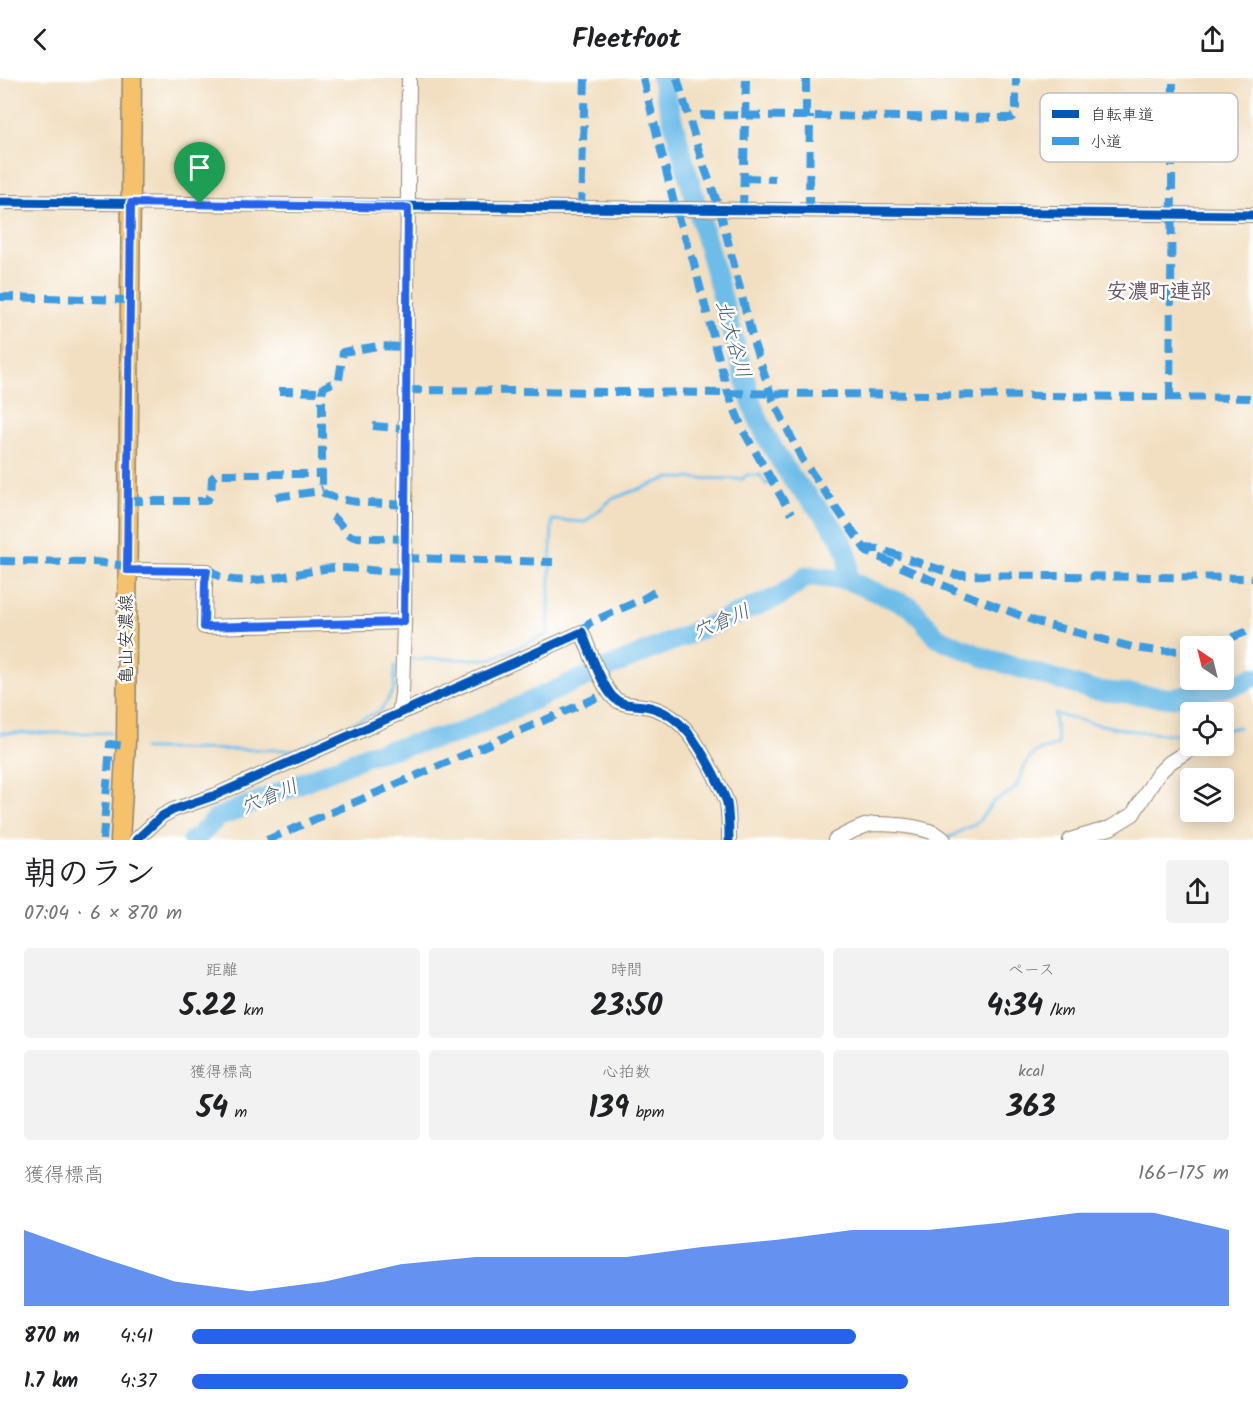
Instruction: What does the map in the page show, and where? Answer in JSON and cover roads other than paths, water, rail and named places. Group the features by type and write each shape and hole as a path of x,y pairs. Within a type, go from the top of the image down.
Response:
{"main road":[{"name":"亀山安濃線","path":"120,840 126,742 132,78"}],"street":[{"path":"399,714 402,693 404,622 409,78"},
{"path":"0,202 1253,215"},
{"path":"127,570 207,571 204,627 404,622"},
{"path":"136,840 162,816 173,810 216,795 582,632 613,697 622,704 654,708 663,712 677,721 692,736 724,794 728,811 729,840"},
{"path":"1070,840 1113,834 1133,814 1158,774 1182,756"},
{"path":"835,840 870,825 899,824 933,831 944,840"}],"waterway":[{"name":"北大谷川","path":"661,78 752,404 783,466 831,525 845,547 848,557 847,580"},
{"path":"411,659 491,659 548,634 552,520 585,522 612,499 669,478 743,479 746,475 760,475 766,484 770,483"},
{"name":"穴倉川","path":"192,840 217,818 368,755 459,733 569,684 780,596 807,576 847,580 911,607 938,638 983,657 1092,690 1172,698 1239,684 1253,677"},
{"path":"144,749 296,750 381,710 394,690 395,666"},
{"path":"948,838 978,822 994,801 1012,791 1027,761 1037,751 1058,745 1054,714 1105,726 1180,734"},
{"path":"1234,728 1239,727"},
{"path":"0,733 110,733"}],"district":[{"name":"安濃町連部","path":"1159,291"}]}
